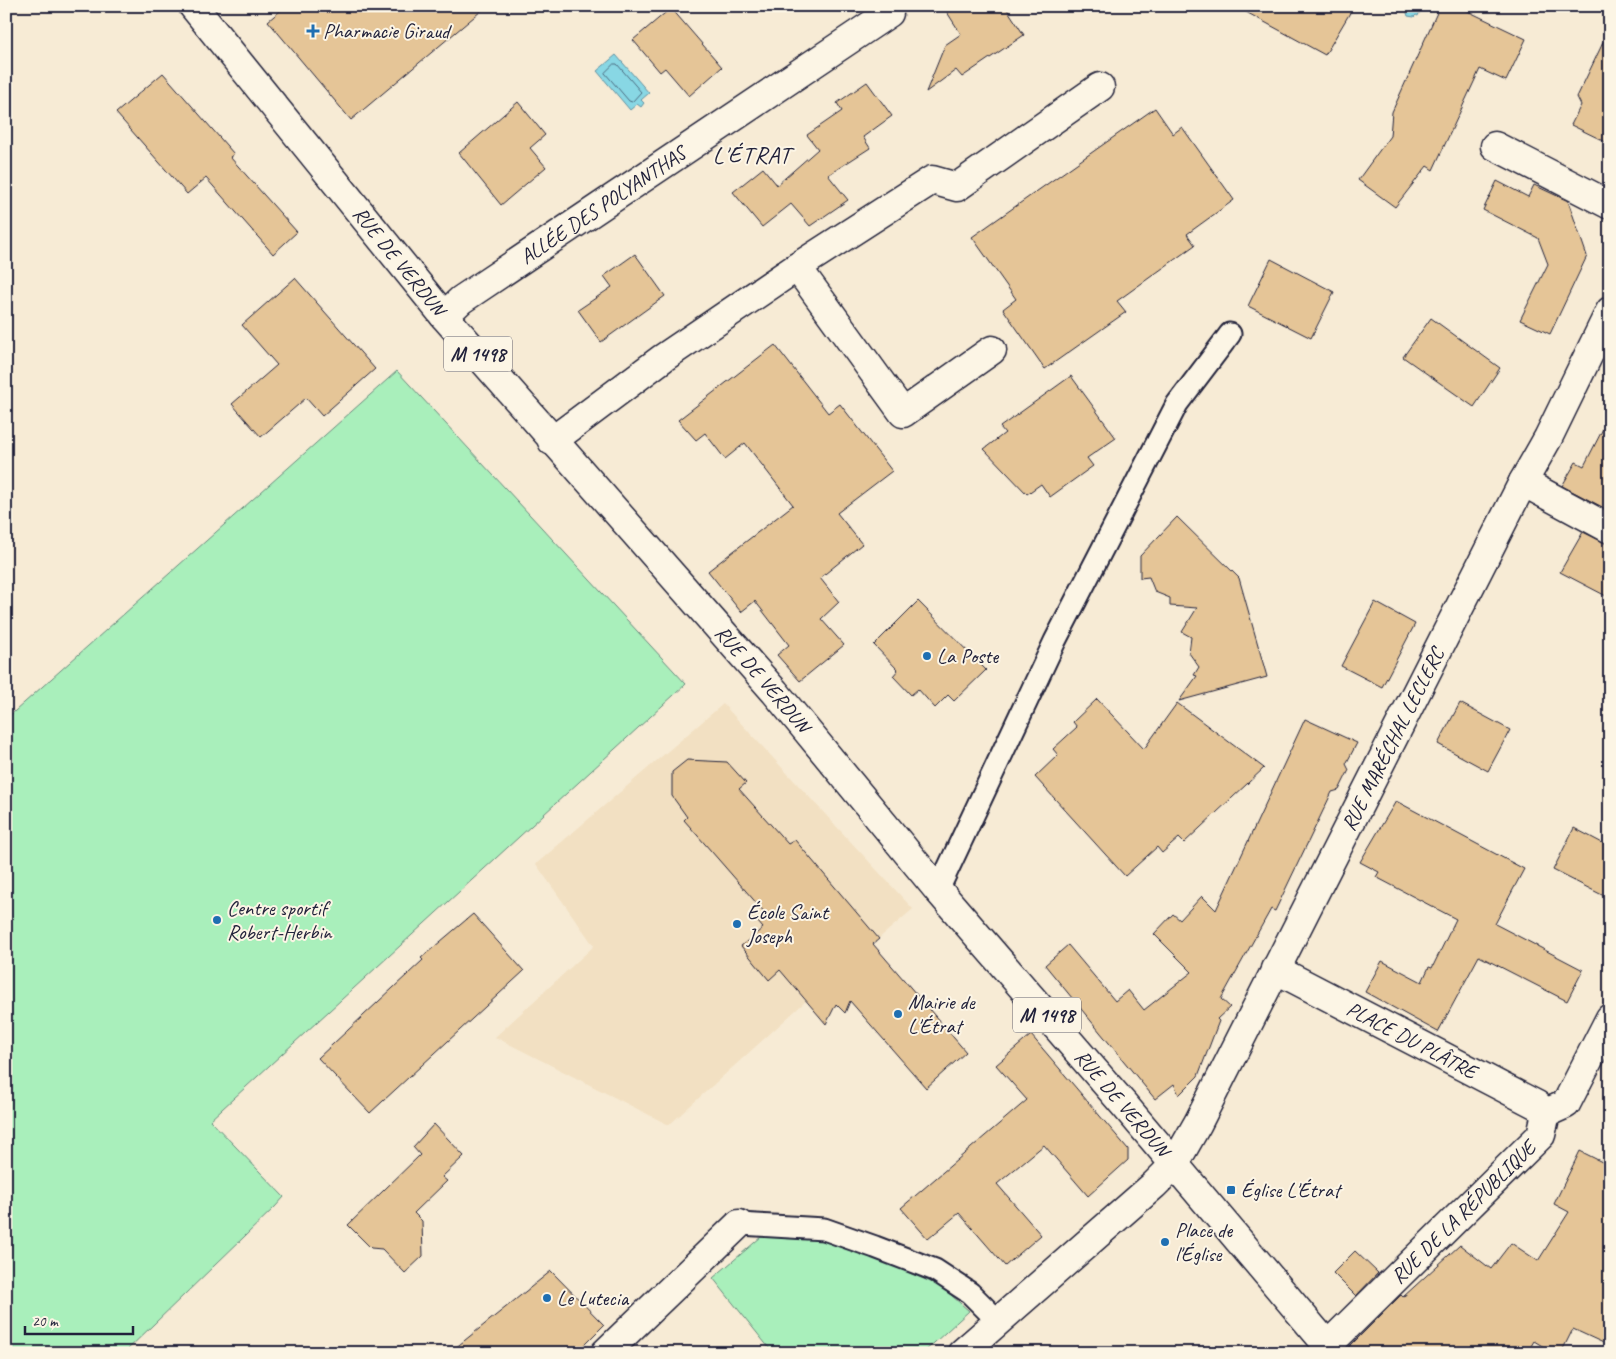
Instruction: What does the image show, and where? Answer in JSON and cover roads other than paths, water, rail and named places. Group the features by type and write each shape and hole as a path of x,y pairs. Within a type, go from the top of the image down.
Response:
{"street":[{"name":"RUE DE VERDUN","path":"193,6 444,316 774,692 938,890 1174,1164 1330,1350"},
{"name":"ALLÉE DES POLYANTHAS","path":"444,316 461,300 889,13"},
{"path":"552,441 663,358 797,267 932,180 957,187 1100,87"},
{"path":"1495,146 1610,205"},
{"path":"797,267 903,413 992,350"},
{"name":"RUE MARÉCHAL LECLERC","path":"1174,1164 1198,1123 1523,482 1548,438 1610,312"},
{"path":"1523,482 1610,529"},
{"name":"PLACE DU PLÂTRE","path":"1275,969 1537,1105 1546,1113"},
{"path":"1546,1113 1566,1104 1610,1018"},
{"name":"RUE DE LA RÉPUBLIQUE","path":"1330,1350 1541,1135 1546,1113"},
{"path":"962,1353 1154,1186 1174,1164"},
{"path":"605,1353 740,1224"}],"lane":[{"path":"938,890 1055,641 1177,404 1230,334"},
{"path":"740,1224 824,1229 875,1247 935,1270 970,1294 998,1321"}],"water":[{"path":"1405,6 1422,6 1418,16 1414,17 1408,16"},
{"path":"616,55 649,93 641,100 644,103 641,107 637,104 630,110 597,71"}],"place":[{"name":"Pharmacie Giraud","path":"313,31"},
{"name":"La Poste","path":"927,656"},
{"name":"Centre sportif Robert-Herbin","path":"217,920"},
{"name":"École Saint Joseph","path":"737,924"},
{"name":"Mairie de L'Étrat","path":"898,1014"},
{"name":"Église L'Étrat","path":"1231,1190"},
{"name":"Place de l'Église","path":"1165,1242"},
{"name":"Le Lutecia","path":"547,1298"}],"district":[{"name":"L'ÉTRAT","path":"752,155"}]}
